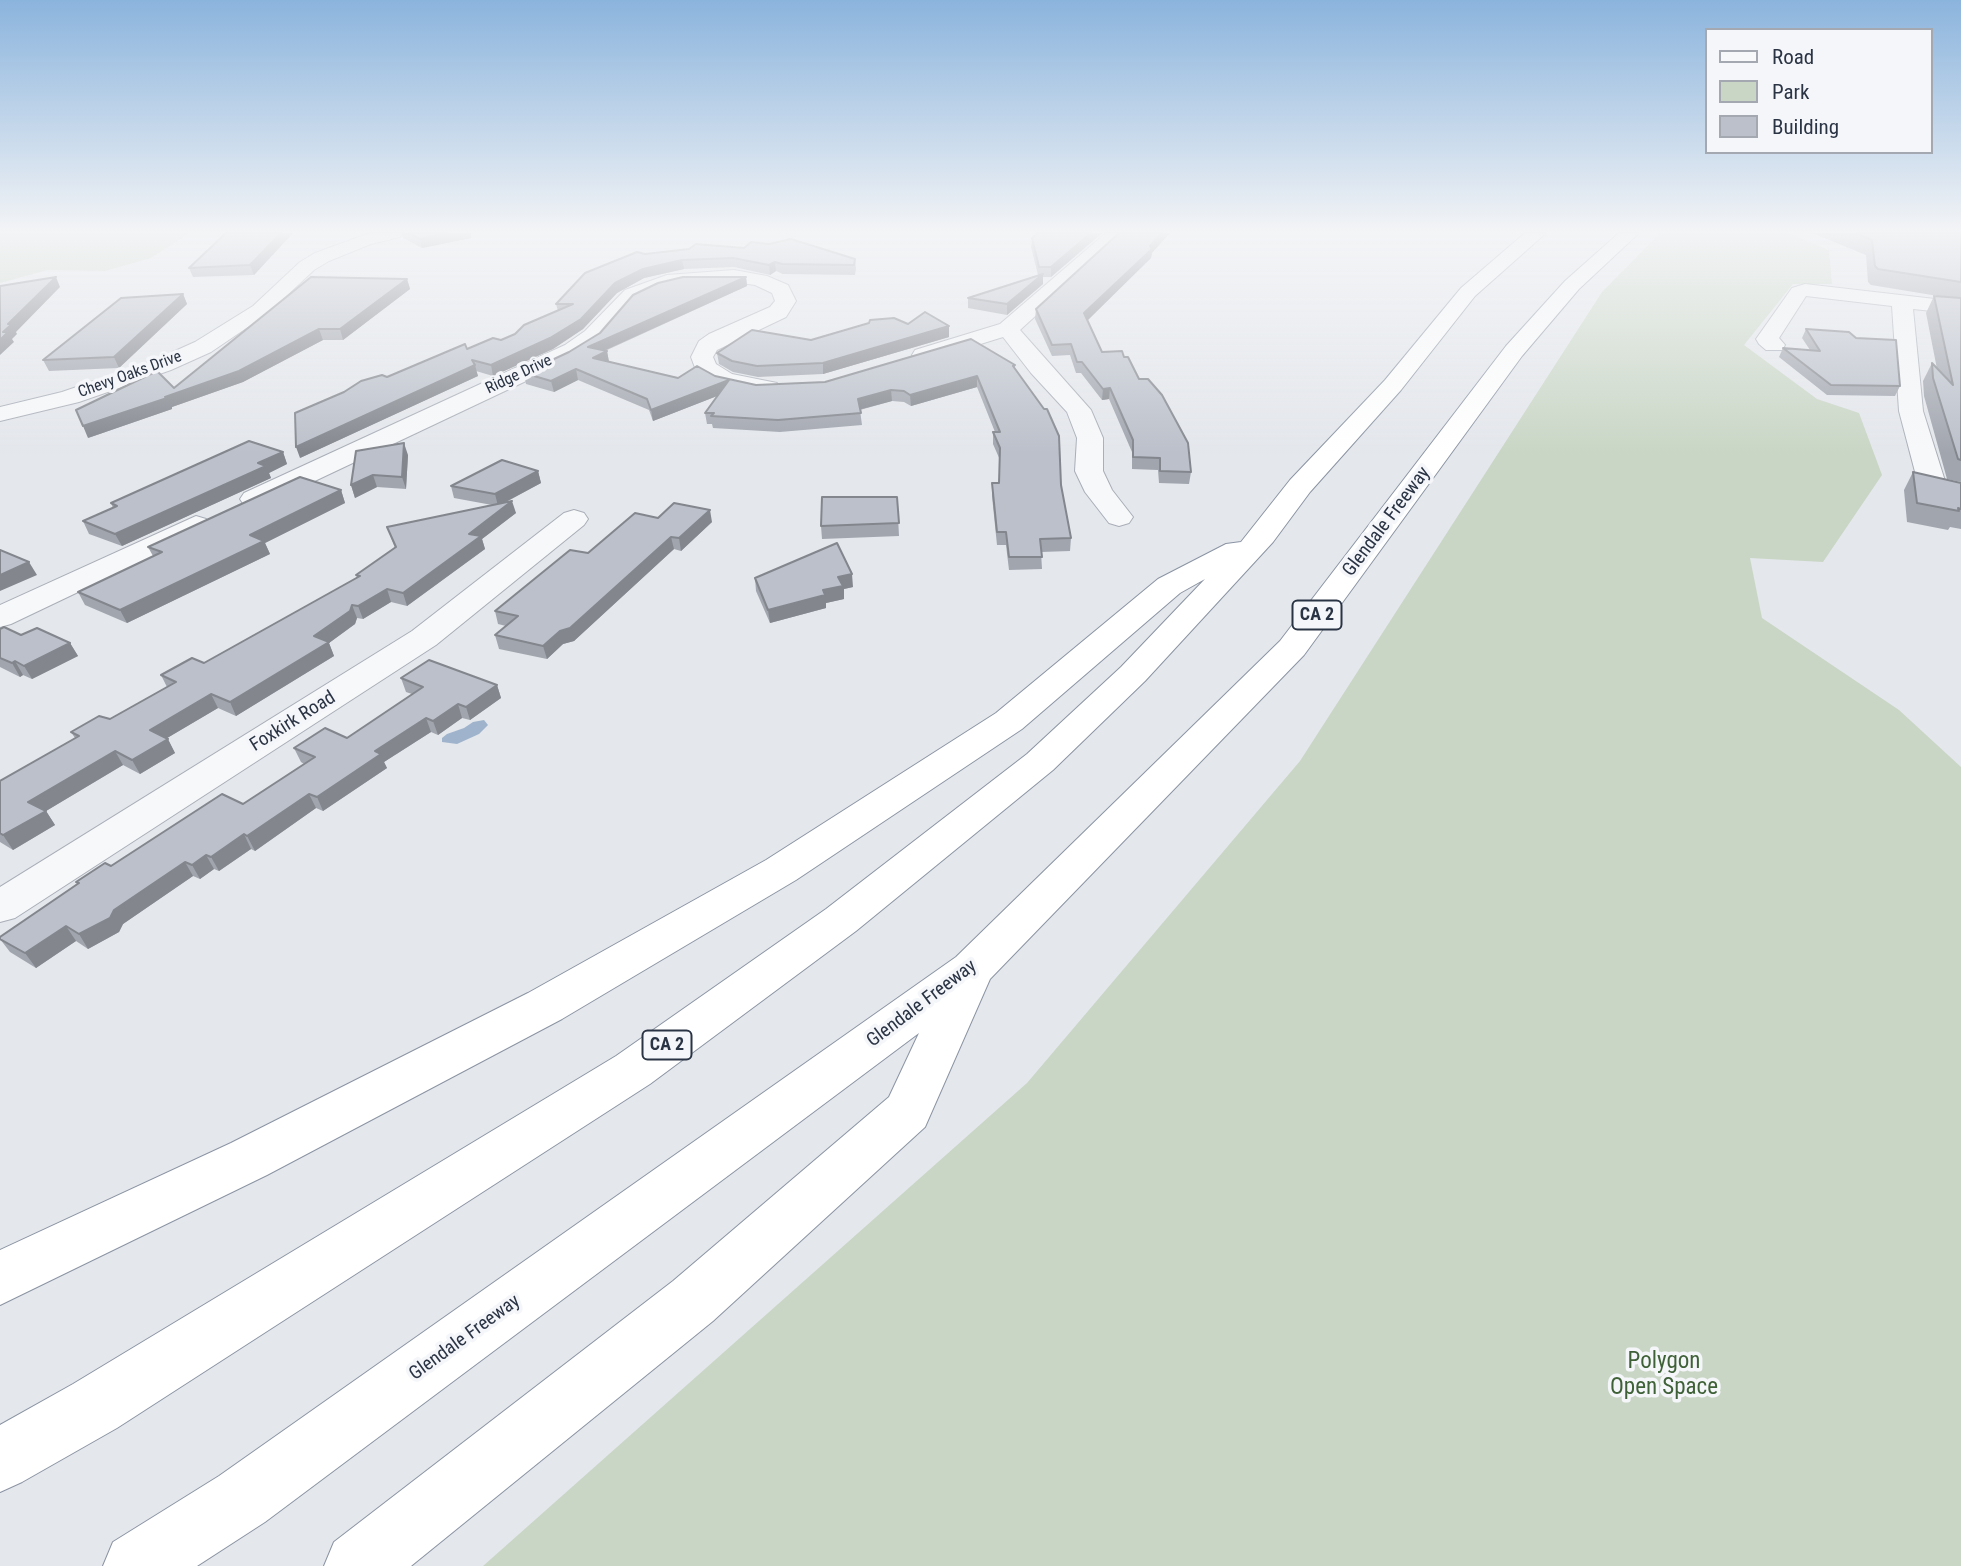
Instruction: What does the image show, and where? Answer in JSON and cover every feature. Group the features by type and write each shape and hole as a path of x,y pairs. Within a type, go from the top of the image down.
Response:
{"highway":[{"name":"CA 2","path":"0,1460 95,1406 633,1070 841,920 1040,762 1133,674 1263,536 1300,486 1393,385 1457,306"},
{"name":"Glendale Freeway","path":"137,1566 254,1491 972,969 1292,648 1514,351 1553,306"},
{"path":"0,1278 249,1159 545,1006 781,870 1009,721 1168,586 1263,536"},
{"path":"358,1566 693,1301 907,1112 972,969"}],"street":[{"name":"Chevy Oaks Drive","path":"0,414 69,397 163,365 203,346 264,306"},
{"name":"Ridge Drive","path":"0,617 573,350 593,336 621,306"},
{"name":"Ridge Drive","path":"783,306 778,313 717,339 704,351 702,362 713,374 725,380 758,387 791,388"},
{"path":"900,362 1008,329 1034,306"},
{"path":"1774,345 1767,339 1790,306"},
{"path":"1893,306 1961,323"},
{"path":"1903,308 1961,308"},
{"path":"1903,308 1911,411 1933,487 1961,493"},
{"path":"1008,329 1039,368 1079,410 1090,438 1089,471 1098,492 1119,516"},
{"name":"Foxkirk Road","path":"0,907 424,638 574,519"}],"green space":[{"name":"Polygon Open Space","path":"1593,306 1775,306 1744,345 1817,399 1859,413 1882,475 1823,562 1750,558 1762,618 1899,710 1961,767 1961,1566 483,1566 1027,1083 1300,761"}],"water":[{"path":"484,720 488,725 479,734 457,744 442,742 442,738 447,734"}],"building":[{"path":"0,306 26,306 8,324 12,324 3,332 8,332 0,340"},
{"path":"111,306 170,306 114,357 43,360"},
{"path":"275,306 371,306 340,329 319,329 239,371 165,397 167,398 83,426 76,410 157,371 174,388"},
{"path":"568,306 593,306 581,319 550,338 491,365 472,360 475,365 296,447 295,413 344,392 361,381 382,375 387,377 465,344 467,349 493,338 501,340 515,334 524,325"},
{"path":"623,306 680,306 588,347 607,351 593,358 678,378 697,366 715,376 756,385 825,382 971,339 1015,365 1013,366 1044,409 1047,409 1059,436 1061,485 1071,538 1040,539 1042,557 1009,557 1006,532 997,532 992,483 999,483 1000,448 993,432 1000,432 977,376 910,395 904,391 891,390 858,399 861,413 778,420 711,416 714,413 705,413 729,380 651,410 647,399 576,369 551,381 524,373 569,352 600,333"},
{"path":"1039,306 1091,306 1084,313 1102,352 1122,351 1139,379 1148,379 1162,395 1188,443 1191,472 1160,471 1160,458 1133,457 1133,440 1110,388 1103,389 1082,362 1077,362 1071,344 1052,345 1036,309"},
{"path":"1936,306 1961,306 1961,460 1958,459 1933,378 1932,363 1953,385"},
{"path":"925,312 949,326 823,363 757,366 732,361 717,353 752,330 811,340 869,323 870,320 894,318 908,324"},
{"path":"1806,329 1849,332 1856,338 1896,340 1900,386 1831,385 1783,348 1820,351"},
{"path":"249,441 283,452 258,463 266,466 115,534 83,521 117,506 111,503"},
{"path":"404,443 402,477 373,475 351,485 356,451"},
{"path":"502,460 538,471 495,494 451,486"},
{"path":"1913,472 1961,483 1961,509 1958,508 1959,511 1917,503"},
{"path":"300,477 341,490 250,535 264,541 120,610 78,592 162,552 148,547"},
{"path":"822,497 897,497 899,523 821,526"},
{"path":"512,501 469,534 481,536 403,593 387,589 358,606 352,605 350,611 314,636 329,642 230,702 211,694 150,730 168,739 132,760 115,751 28,802 46,811 3,835 0,833 0,781 79,736 71,732 99,716 110,719 176,682 161,675 192,658 204,663 360,576 356,575 396,547 387,527"},
{"path":"674,503 710,510 679,538 671,537 570,628 560,631 543,646 495,635 518,616 495,611 570,550 588,553 635,513 658,518"},
{"path":"837,543 852,574 838,577 843,586 823,590 825,595 768,610 755,578"},
{"path":"0,550 29,562 0,575"},
{"path":"4,627 21,635 37,628 70,643 24,666 0,658 0,629"},
{"path":"429,660 497,685 466,707 458,704 433,721 426,718 375,751 381,754 317,797 309,794 211,857 206,855 192,865 185,862 114,910 110,918 79,934 66,926 25,953 0,939 105,863 111,866 222,794 243,804 315,757 294,748 325,728 347,738 423,687 401,678"}]}
